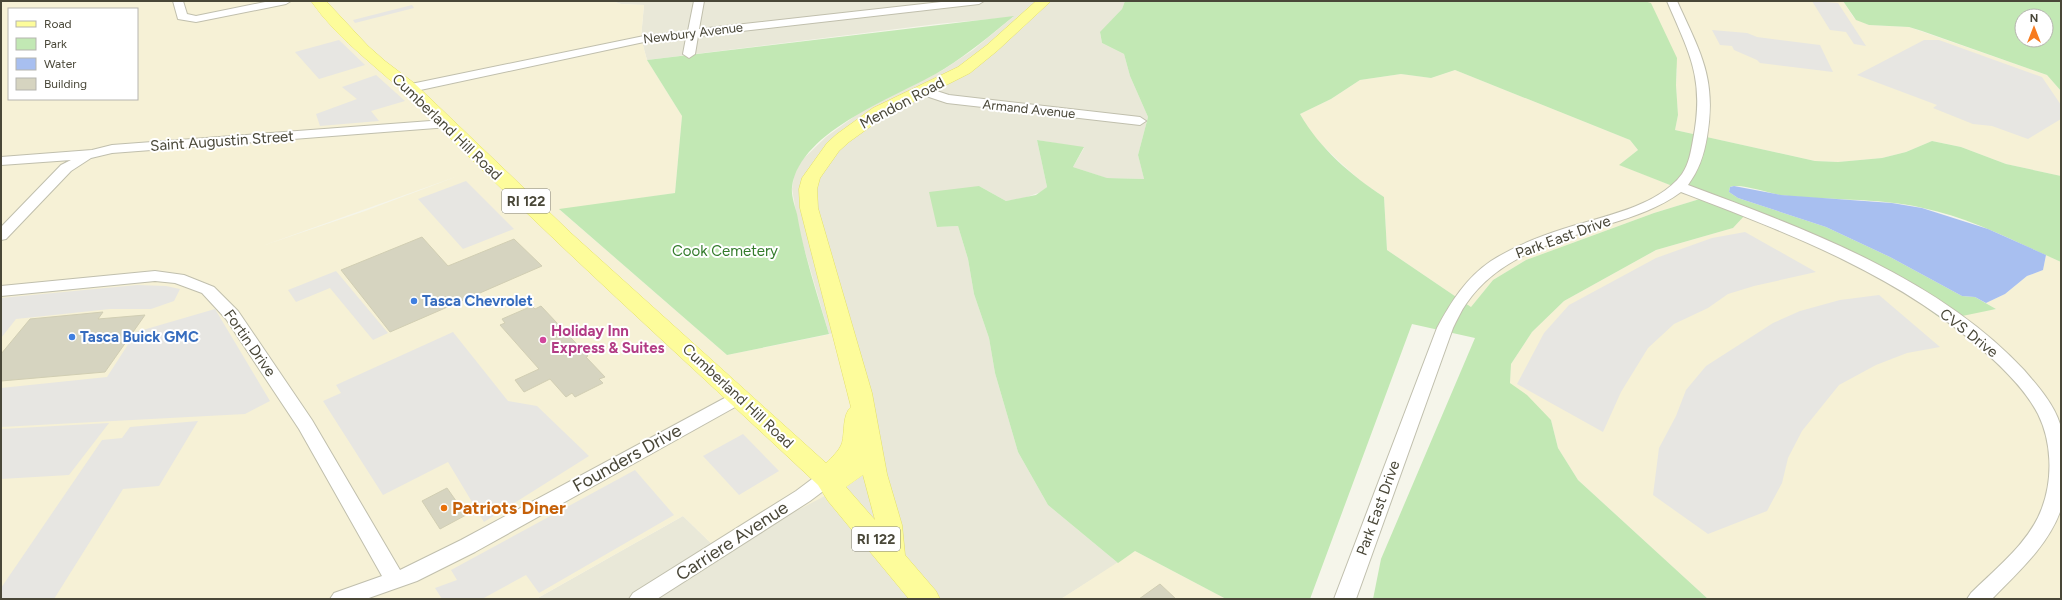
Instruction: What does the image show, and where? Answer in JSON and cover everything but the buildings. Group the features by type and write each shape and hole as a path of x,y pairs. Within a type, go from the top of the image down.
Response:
{"main road":[{"name":"Cumberland Hill Road","path":"318,1 381,65 411,88 444,124 564,237 740,396 829,481"},
{"name":"Mendon Road","path":"892,559 889,525 875,474 872,450 860,393 809,208 808,188 817,167 833,147 843,138 879,112 964,70 992,48 1044,1"},
{"name":"Mendon Road","path":"829,481 853,449 856,438 860,393"},
{"path":"829,481 862,463 872,450"},
{"name":"RI 122","path":"829,481 837,494 926,599"}],"street":[{"path":"178,1 182,17 196,19 286,1"},
{"path":"689,54 699,1"},
{"name":"Newbury Avenue","path":"411,88 616,44 694,32 979,1"},
{"name":"Park East Drive","path":"1345,599 1445,328 1462,296 1485,272 1514,254 1536,244 1637,210 1656,201 1679,186 1692,169 1697,157 1704,89 1698,64 1672,1"},
{"name":"Armand Avenue","path":"921,90 947,99 1140,121"},
{"name":"Saint Augustin Street","path":"1,161 92,154 112,149 444,124"},
{"path":"1,236 66,168 92,154"},
{"name":"CVS Drive","path":"1679,186 1813,239 1855,259 1899,283 1953,319 1984,343 2012,368 2039,401 2051,424 2058,453 2058,481 2053,507 2033,541 1978,599"},
{"name":"Fortin Drive","path":"1,291 155,276 178,278 208,290 232,315 306,425 395,581"},
{"name":"Founders Drive","path":"341,599 395,581 468,546 740,396"},
{"name":"Carriere Avenue","path":"640,599 829,481"}],"shaded area":[{"path":"1,1 612,1 621,4 644,5 641,38 647,60 682,116 675,193 560,210 727,355 841,332 863,422 846,485 719,551 683,516 536,599 1,599","holes":["458,176 365,211 262,246"]},
{"path":"612,1 1125,1 1122,9 1100,33 1102,43 1124,54 1130,76 1148,117 1138,155 1144,179 1106,178 1073,167 1084,148 1037,140 1047,187 1041,192 1024,198 1006,201 979,186 937,227 958,226 968,259 974,294 989,338 995,373 1018,452 1048,505 1118,563 1061,599 536,599 683,516 719,551 841,332 829,334 800,234 792,189 794,176 801,161 826,137 866,108 943,70 973,50 1013,17 937,24 647,60 641,38 644,5 621,4"},
{"path":"1644,1 1843,1 1854,18 1869,25 1909,27 2047,75 2061,91 2061,176 2006,164 1961,147 1932,141 1906,152 1882,158 1838,162 1815,161 1675,130 1678,115 1676,85 1677,69"},
{"path":"1812,1 1838,3 1866,46 1854,44 1846,32 1830,30"},
{"path":"412,5 414,8 355,23 353,20"},
{"path":"1712,30 1747,33 1757,37 1820,45 1833,72 1760,63 1757,60 1734,50 1732,46 1720,45"},
{"path":"339,40 365,65 319,79 295,52"},
{"path":"1924,40 1939,40 2042,77 2061,105 2061,119 2028,139 1992,126 1973,124 1933,108 1937,105 1857,75"},
{"path":"1455,70 1630,140 1638,150 1620,165 1703,198 1654,213 1526,260 1493,280 1471,307 1387,250 1384,197 1362,182 1312,135 1300,114 1331,99 1360,80 1401,74 1431,78"},
{"path":"376,75 405,101 371,111 379,121 320,126 316,114 357,99 342,87"},
{"path":"466,181 514,229 463,249 418,199"},
{"path":"1746,214 1978,312 1996,309 1986,303 2005,294 2027,276 2043,270 2046,255 2061,262 2061,599 1708,599 1578,480 1558,448 1551,420 1510,383 1511,364 1532,332 1564,301 1656,250 1733,228"},
{"path":"1745,232 1816,272 1754,286 1728,294 1708,308 1674,324 1648,348 1621,392 1603,432 1517,384 1544,333 1569,305 1656,258 1712,238"},
{"path":"336,271 388,333 373,340 330,288 296,302 288,290"},
{"path":"137,285 166,286 180,289 174,301 151,309 110,309 16,319 1,338 1,298"},
{"path":"1879,295 1940,347 1907,353 1876,365 1839,385 1802,431 1788,458 1782,483 1767,511 1708,534 1653,495 1659,448 1676,416 1686,390 1706,366 1773,323 1800,311 1840,300"},
{"path":"215,309 270,401 245,414 1,427 1,388 107,377 136,332"},
{"path":"453,332 508,401 537,406 589,456 484,522 448,462 383,495 323,401 341,393 336,385"},
{"path":"198,421 159,486 123,489 54,599 1,599 1,588 102,440 122,438 130,427"},
{"path":"109,423 69,475 1,479 1,429"},
{"path":"743,434 779,471 739,495 703,456"},
{"path":"635,470 674,515 539,593 526,575 482,599 442,599 435,588 457,580 451,570"},
{"path":"1135,551 1226,599 1061,599"}],"green space":[{"path":"1125,1 1644,1 1651,3 1677,58 1676,85 1678,115 1675,130 1815,161 1838,162 1882,158 1906,152 1932,141 1961,147 2006,164 2061,176 2061,262 1976,224 1941,212 1887,202 1798,197 1780,195 1741,186 1730,187 1729,192 1738,198 1826,227 1890,257 1962,296 1975,297 1996,309 1943,320 1900,289 1847,260 1746,214 1733,228 1656,250 1564,301 1532,332 1511,364 1510,383 1527,395 1551,420 1558,448 1578,480 1708,599 1373,599 1381,559 1475,338 1412,324 1310,599 1226,599 1135,551 1118,563 1048,505 1018,452 995,373 989,338 974,294 968,259 958,226 937,227 929,192 979,186 1006,201 1036,195 1047,187 1037,140 1084,147 1073,167 1107,178 1144,179 1138,155 1148,117 1130,76 1124,54 1102,43 1100,32 1122,9","holes":["1455,70 1630,140 1638,150 1619,165 1703,198 1654,213 1526,260 1493,280 1471,307 1387,250 1384,197 1360,180 1337,160 1317,139 1300,114 1331,99 1360,80 1401,74 1431,78"]},
{"path":"1843,1 2061,1 2061,91 2047,75 1922,31 1909,27 1869,25 1856,20"},
{"name":"Cook Cemetery","path":"1014,16 944,69 854,116 832,131 813,148 799,166 792,187 793,197 807,259 829,334 727,355 559,209 675,193 682,116 647,60"}],"water":[{"path":"1734,186 1781,195 1892,203 1922,208 1988,229 2046,255 2043,270 2027,276 2005,294 1986,303 1975,297 1962,296 1890,257 1826,227 1738,198 1729,192 1730,187"}],"place":[{"name":"Tasca Chevrolet","path":"414,301"},
{"name":"Tasca Buick GMC","path":"72,337"},
{"name":"Holiday Inn Express & Suites","path":"543,340"},
{"name":"Patriots Diner","path":"444,508"}]}
